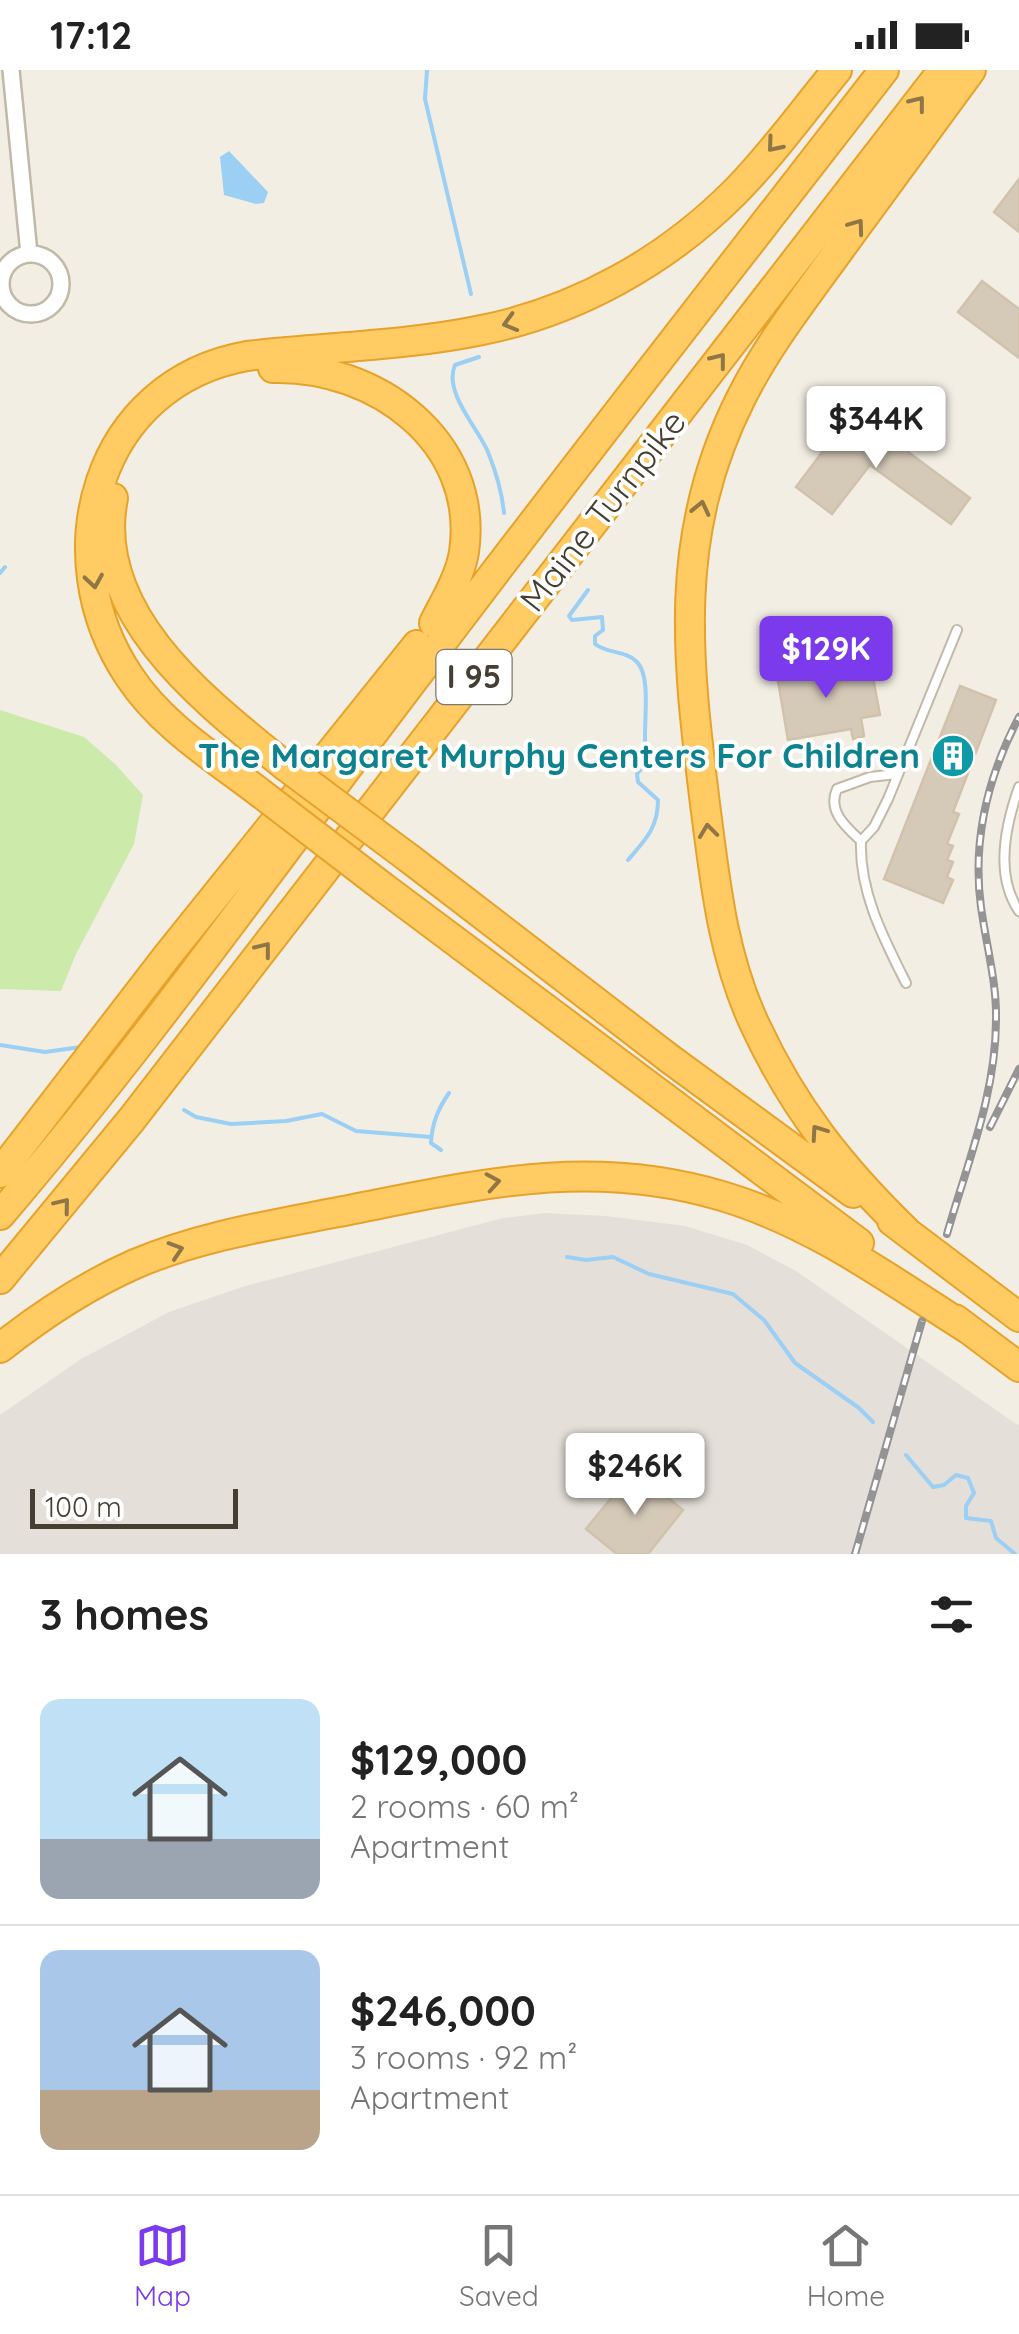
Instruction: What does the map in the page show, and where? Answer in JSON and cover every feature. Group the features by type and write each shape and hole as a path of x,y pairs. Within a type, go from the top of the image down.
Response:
{"highway":[{"path":"837,70 720,206 682,238 616,282 549,312 483,330 247,356 217,362 171,385 132,420 105,467 92,517 92,575 105,628 126,672 156,710 182,734 821,1213 1019,1367"},
{"path":"2,1171 865,70"},
{"name":"Maine Turnpike","path":"0,1215 224,932 419,672 884,70"},
{"name":"Maine Turnpike","path":"0,1279 132,1120 943,70"},
{"path":"906,1230 853,1179 795,1100 766,1049 741,992 725,939 714,879 689,654 689,586 702,500 741,397 781,330 971,70"},
{"path":"434,624 461,566 466,534 464,506 458,482 441,448 397,404 337,375 306,368 236,373 176,400 151,422 127,456 111,503 112,547 125,591 149,636 180,676 220,714 670,1059 1019,1316"},
{"path":"0,1348 82,1289 193,1244 499,1181 554,1175 656,1181 742,1202 824,1238 968,1329"}],"street":[{"path":"11,70 29,254"},
{"path":"29,254 48,259 62,285 54,304 37,314 18,312 10,306 1,288 1,278 11,262 29,254"}],"lane":[{"path":"906,983 870,902 860,857 861,841 874,828 957,630"},
{"path":"861,841 834,811 832,798 837,789 870,777 897,774"},
{"path":"1019,788 1008,825 1004,881 1019,911"}],"shaded area":[{"path":"545,1213 685,1226 747,1245 796,1271 1019,1426 1019,1554 0,1554 0,1415 81,1359 169,1312 242,1287 503,1218"}],"green space":[{"path":"0,710 84,737 143,795 134,844 76,954 61,991 0,989"}],"water":[{"path":"229,151 268,192 264,203 224,195 220,157"}],"building":[{"path":"1019,179 1019,232 994,212"},
{"path":"982,281 1019,309 1019,358 958,312"},
{"path":"853,411 970,498 951,524 870,465 832,514 796,487"},
{"path":"807,664 810,677 871,667 880,715 861,718 864,736 853,739 851,729 788,740 776,669"},
{"name":"The Margaret Murphy Centers For Children","path":"960,686 996,700 953,812 959,814 947,844 953,846 947,860 953,862 947,877 953,880 943,903 884,879"},
{"path":"634,1470 683,1510 648,1554 617,1554 586,1529"}],"waterway":[{"path":"427,70 425,99 471,294"},
{"path":"479,357 455,365 454,387 488,452 504,513"},
{"path":"0,573 5,567"},
{"path":"588,590 569,616 572,620 602,617 603,630 595,636 595,644 632,658 645,681 647,762 637,774 638,782 658,800 649,833 628,860"},
{"path":"0,1045 45,1052 81,1047"},
{"path":"441,1150 431,1143 436,1116 449,1093"},
{"path":"184,1110 196,1117 231,1124 286,1121 322,1114 356,1131 431,1137"},
{"path":"567,1257 613,1257 649,1274 733,1294 764,1320 795,1363 873,1422"},
{"path":"906,1455 933,1487 944,1485 956,1475 968,1478 974,1493 966,1506 966,1518 991,1521 996,1538 1015,1554"}],"railway":[{"path":"947,1234 979,1128 995,1048 996,1006 981,907 979,857 991,785 1019,717"},
{"path":"990,1127 1019,1069"},
{"path":"855,1554 922,1321"}],"place":[{"name":"The Margaret Murphy Centers For Children","path":"953,756"}]}
